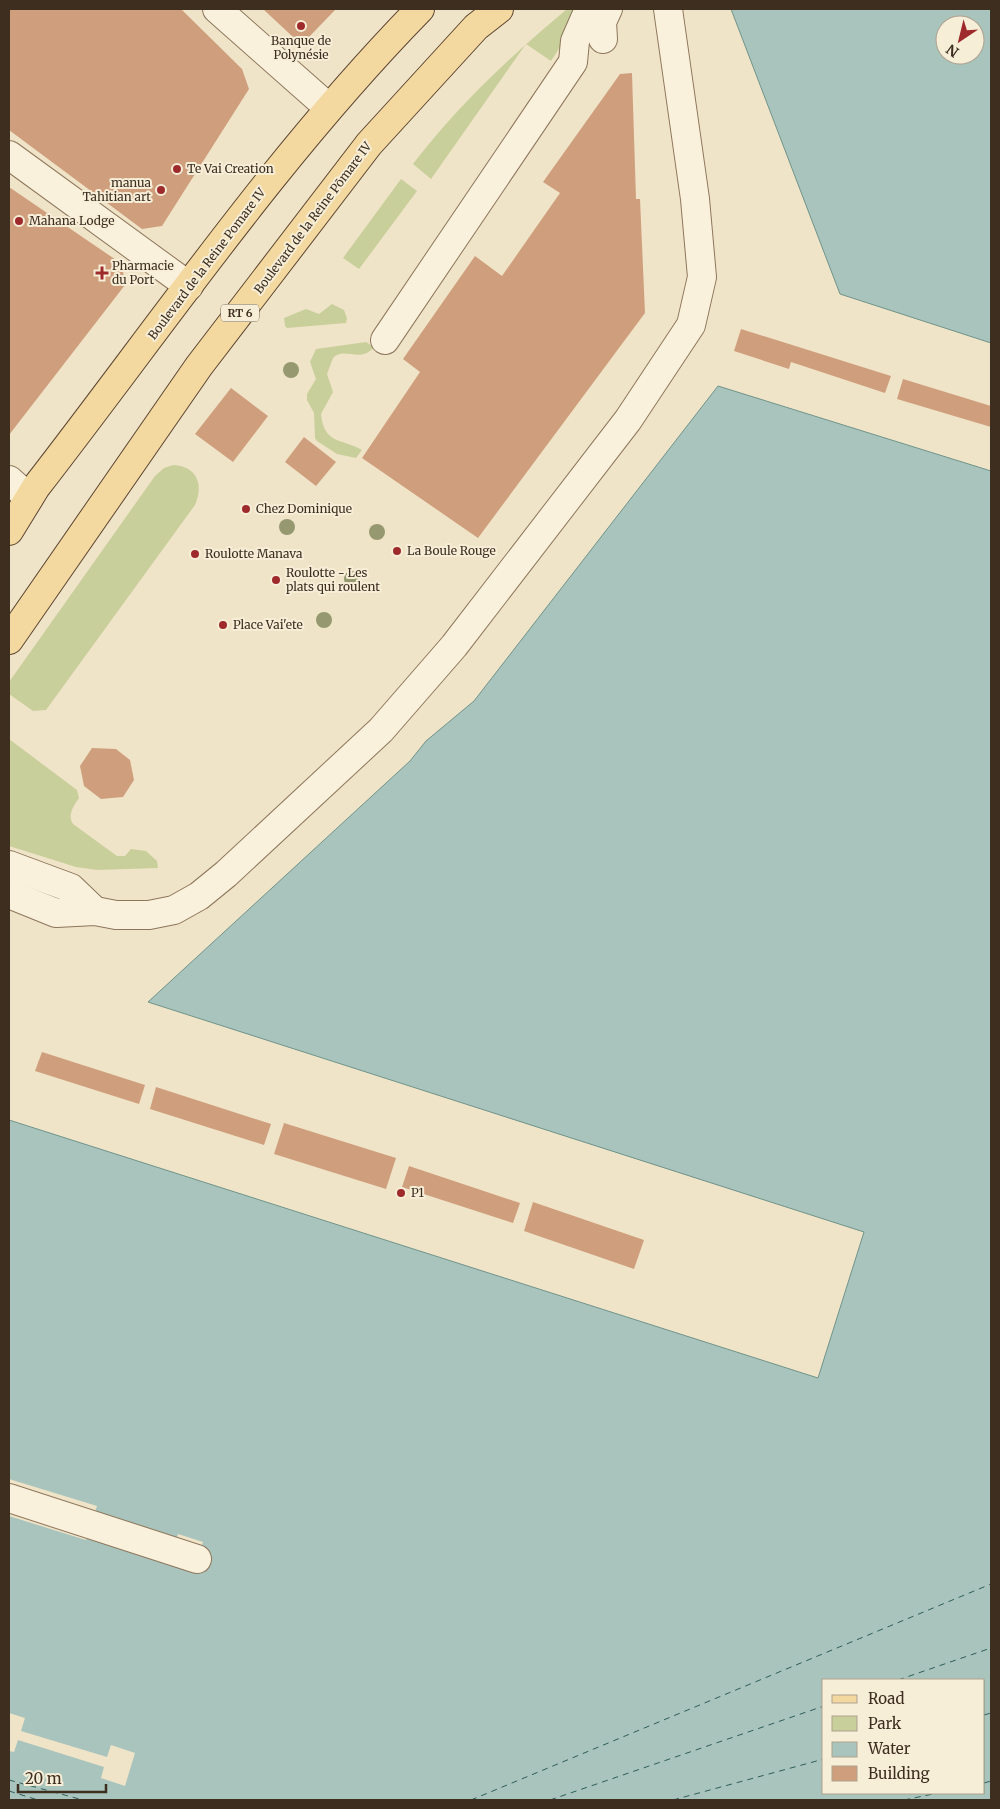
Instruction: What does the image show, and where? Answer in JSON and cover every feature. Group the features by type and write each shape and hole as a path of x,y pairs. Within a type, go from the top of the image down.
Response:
{"main road":[{"name":"Boulevard de la Reine Pomare IV","path":"9,531 19,489 189,286 329,108 366,65 420,9"},
{"name":"Boulevard de la Reine Pōmare IV","path":"9,640 199,366 369,144 476,27 499,9"}],"street":[{"path":"217,9 329,108"},
{"path":"386,340 573,62 575,41 589,9"},
{"path":"603,39 602,22 608,9"},
{"path":"9,894 56,913 95,911 116,915 149,915 174,910 198,896 269,835 381,730 475,620 628,420 682,342 691,325 702,277 695,199 668,9"},
{"path":"9,156 189,286"},
{"path":"9,867 71,888 95,911"},
{"path":"9,1498 197,1558"}],"green space":[{"path":"567,9 581,9 577,21 551,61 526,44"},
{"path":"525,45 431,179 413,164 466,102"},
{"path":"401,179 417,191 359,269 343,258"},
{"path":"332,304 344,310 347,318 346,323 287,328 285,326 284,318 306,309 319,314"},
{"path":"366,342 374,347 369,352 358,355 342,354 333,358 327,374 333,392 321,414 323,424 330,436 362,450 356,458 337,454 317,441 315,438 314,413 307,400 307,394 316,379 310,362 316,349"},
{"path":"173,465 188,469 196,478 199,490 195,505 46,710 33,711 9,694 9,682 155,476 164,468"},
{"path":"9,739 77,790 79,798 71,813 73,824 117,856 125,856 131,849 146,851 157,861 158,868 97,870 76,867 9,846"}],"water":[{"path":"731,9 991,9 991,343 840,294"},
{"path":"718,386 991,471 991,1800 9,1800 9,1120 818,1378 864,1232 148,1002 410,761 426,741 474,701"}],"pier":[{"path":"9,1479 97,1506 93,1518 175,1545 178,1534 203,1542 193,1572 169,1564 172,1555 90,1528 86,1540 9,1516"},
{"path":"9,1713 25,1718 21,1731 107,1757 111,1745 135,1753 125,1786 101,1778 104,1767 18,1740 14,1752 9,1751"}],"building":[{"path":"9,9 181,9 242,69 249,89 162,226 142,229 9,130"},
{"path":"263,9 336,9 308,38 293,37"},
{"path":"632,73 636,199 640,199 645,313 478,538 362,458 420,372 403,359 475,256 502,276 560,193 543,182 620,74"},
{"path":"9,187 122,264 125,285 9,435"},
{"path":"741,329 891,376 885,393 791,362 789,369 734,351"},
{"path":"903,379 991,406 991,427 897,399"},
{"path":"231,388 268,416 233,462 195,434"},
{"path":"304,437 336,462 316,486 285,462"},
{"path":"92,748 116,749 130,760 134,780 123,797 101,799 84,786 80,766"},
{"path":"42,1052 145,1085 139,1104 35,1071"},
{"path":"156,1087 271,1124 264,1145 150,1109"},
{"path":"284,1123 396,1158 386,1189 274,1154"},
{"path":"409,1166 520,1203 513,1223 402,1187"},
{"path":"533,1202 644,1240 634,1269 524,1231"}],"ferry route":[{"path":"471,1800 991,1584"},
{"path":"901,1679 991,1648"},
{"path":"550,1800 822,1707"},
{"path":"985,1715 991,1713"},
{"path":"673,1800 822,1760"},
{"path":"9,1780 83,1800"},
{"path":"985,1783 991,1781"},
{"path":"9,1791 38,1800"},
{"path":"904,1800 933,1794"}],"place":[{"name":"Banque de Polynésie","path":"301,26"},
{"name":"Te Vai Creation","path":"177,169"},
{"name":"manua Tahitian art","path":"161,190"},
{"name":"Mahana Lodge","path":"19,221"},
{"name":"Pharmacie du Port","path":"102,273"},
{"name":"Chez Dominique","path":"246,509"},
{"name":"La Boule Rouge","path":"397,551"},
{"name":"Roulotte Manava","path":"195,554"},
{"name":"Roulotte - Les plats qui roulent","path":"276,580"},
{"name":"Place Vai'ete","path":"223,625"},
{"name":"P1","path":"401,1193"}]}
